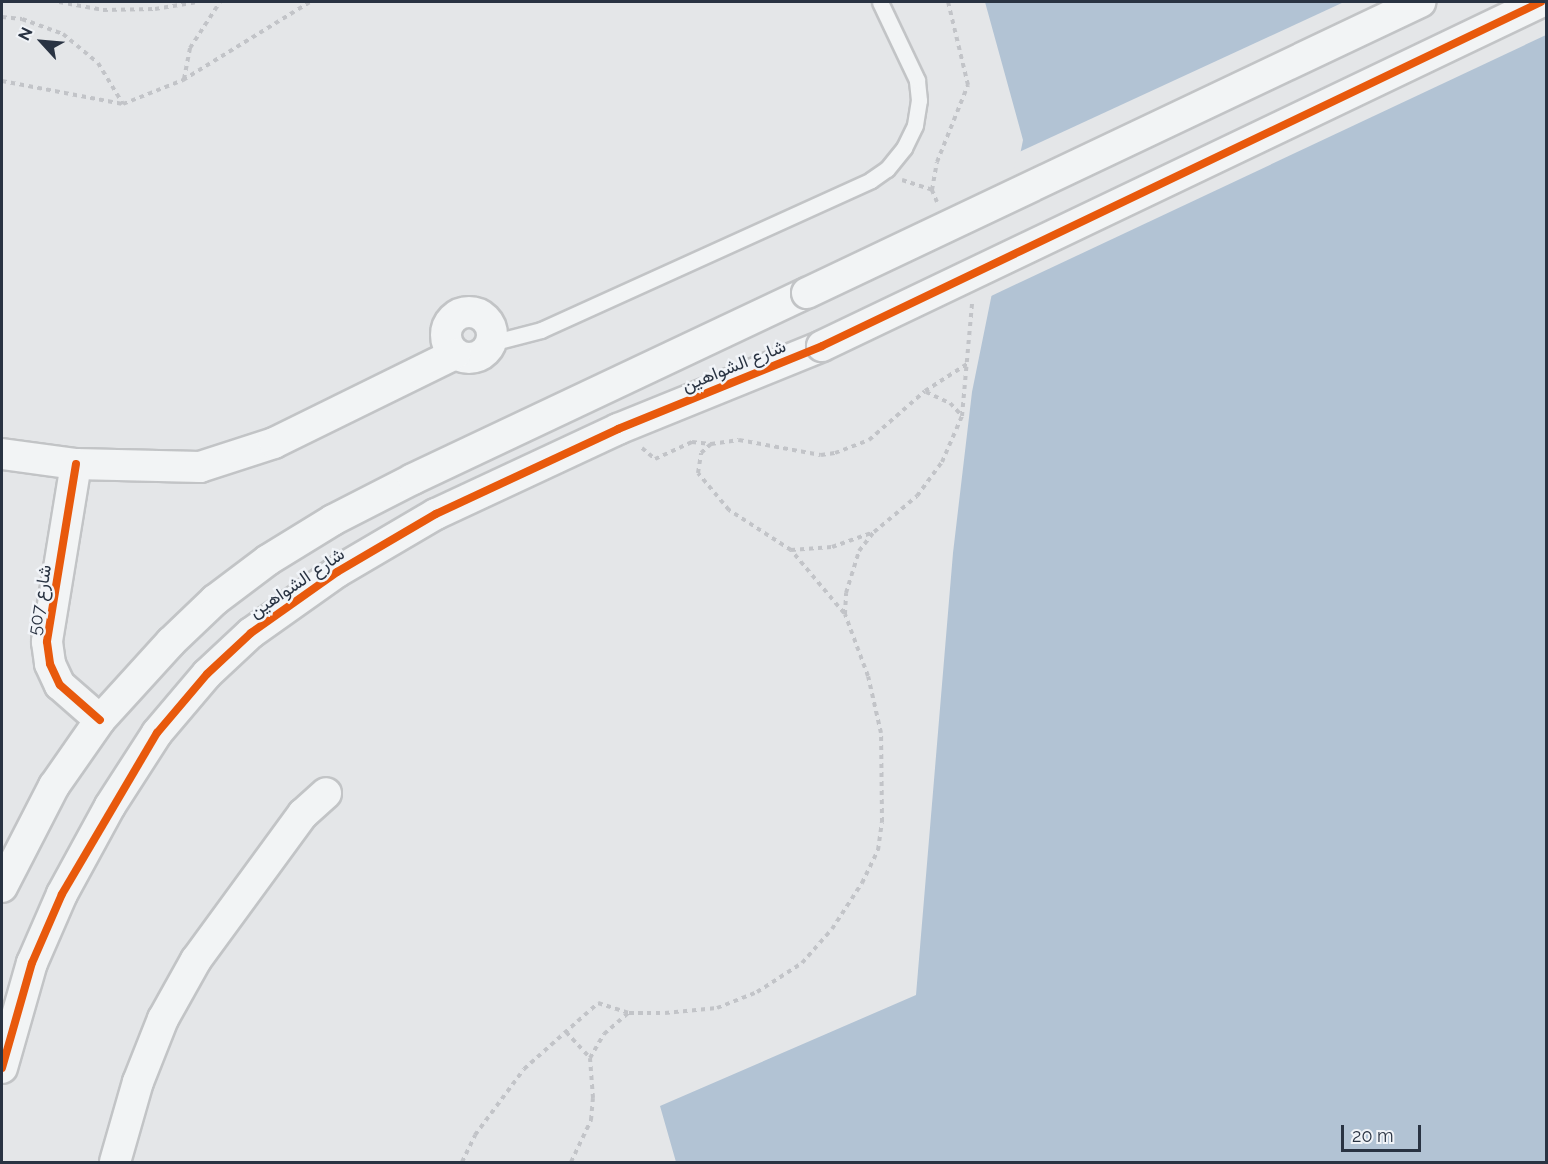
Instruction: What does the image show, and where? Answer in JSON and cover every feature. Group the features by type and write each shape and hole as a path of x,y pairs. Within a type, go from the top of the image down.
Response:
{"street":[{"name":"شارع الشواهين","path":"2,887 54,786 100,720 215,600 268,561 333,520 1420,2"},
{"name":"شارع الشواهين","path":"2,1068 32,963 62,894 157,733 207,674 251,633 337,572 436,514 618,429 822,346 1541,2"},
{"path":"462,314 483,316 491,328 491,343 483,355 469,359 455,354 447,342 447,328 462,314"},
{"path":"2,454 76,464 200,467 274,443 455,354"},
{"name":"شارع 507","path":"76,464 47,642 50,664 60,685 100,720"},
{"path":"115,1162 138,1082 163,1019 196,960 303,814 326,793"}],"lane":[{"path":"491,343 541,330 871,180 888,169 904,148 915,125 919,100 917,80 880,2"}],"path":[{"path":"58,2 103,10 155,9 197,2"},
{"path":"183,80 190,48 220,2"},
{"path":"2,81 123,104 183,80 310,2"},
{"path":"888,169 906,183 932,190 944,143 968,85 948,2"},
{"path":"2,17 22,19 63,34 98,63 123,104"},
{"path":"845,614 851,571 859,551 874,532 917,496 942,462 962,416 974,308"},
{"path":"618,429 656,459 692,442 711,444 739,440 821,455 835,453 869,440 925,391 968,364"},
{"path":"925,391 950,403 962,416"},
{"path":"462,1162 475,1135 524,1069 598,1004 629,1013 717,1008 757,993 802,963 832,929 862,883 878,850 882,822 881,733 868,676 845,614 791,550 729,510 698,473 701,453 711,444"},
{"path":"791,550 832,547 874,532"},
{"path":"571,1162 591,1120 594,1098 590,1058 604,1034 629,1013"},
{"path":"566,1032 590,1058"}],"water":[{"path":"985,2 1546,2 1546,1162 676,1162 660,1106 916,995 953,553 972,392 1023,140"}],"pier":[{"path":"1344,2 1546,2 1546,35 989,297 1017,153"}],"cycle path":[{"path":"2,1068 32,963 62,894 157,733 207,674 251,633 337,572 436,514 618,429 822,346 1541,2"},
{"path":"76,464 47,642 50,664 60,685 100,720"}]}
